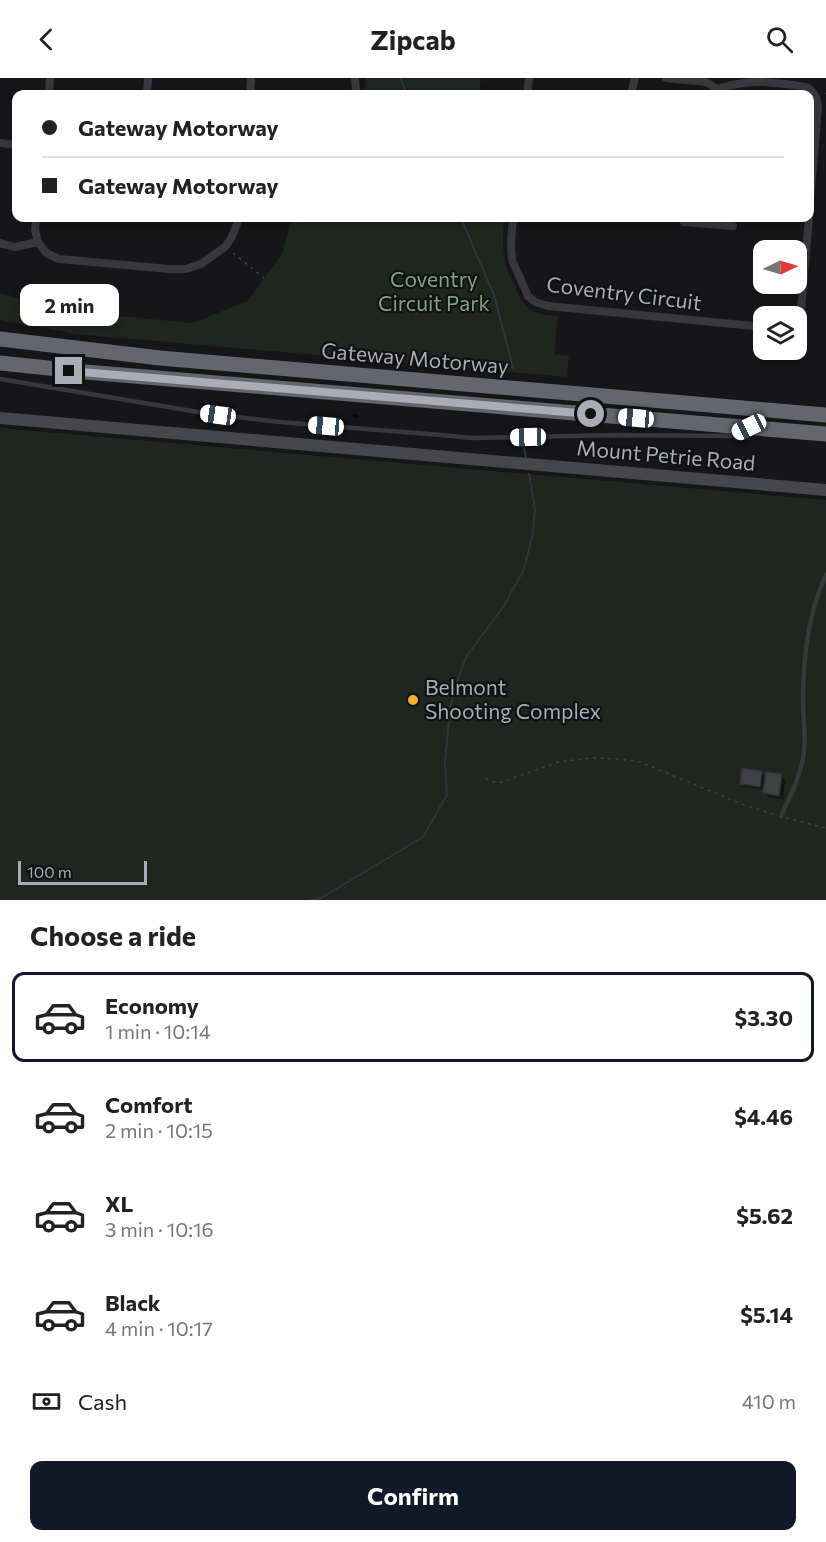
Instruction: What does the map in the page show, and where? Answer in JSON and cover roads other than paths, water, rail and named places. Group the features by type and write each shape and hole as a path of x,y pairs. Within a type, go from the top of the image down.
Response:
{"highway":[{"name":"Gateway Motorway","path":"0,339 160,358 826,415"},
{"name":"Gateway Motorway","path":"0,363 826,434"}],"street":[{"path":"666,78 706,82 715,90"},
{"path":"720,90 736,81 754,80 806,87 811,90"},
{"path":"814,92 818,107 814,154"},
{"path":"36,222 38,242 46,253 59,259 169,269 186,269 201,264 225,247 238,222"},
{"name":"Coventry Circuit","path":"513,222 512,260 528,296 535,302 548,306 753,326"},
{"path":"715,222 733,226"},
{"path":"801,306 809,222"},
{"path":"0,243 15,247 38,242"},
{"name":"Mount Petrie Road","path":"0,418 826,490"}],"lane":[{"path":"0,379 223,416 462,437 731,436 749,427"},
{"path":"781,816 796,784 804,752 803,699 808,633 820,588 826,575"}],"waterway":[{"path":"400,78 405,90"},
{"path":"463,222 494,295 513,368"},
{"path":"524,447 526,459"},
{"path":"311,900 321,898 423,837 447,795 445,763 450,708 457,683 466,657 504,606 524,569 533,533 535,509 529,474"}],"place":[{"name":"Belmont Shooting Complex","path":"413,700"}],"park label":[{"name":"Coventry Circuit Park","path":"434,292"}]}
